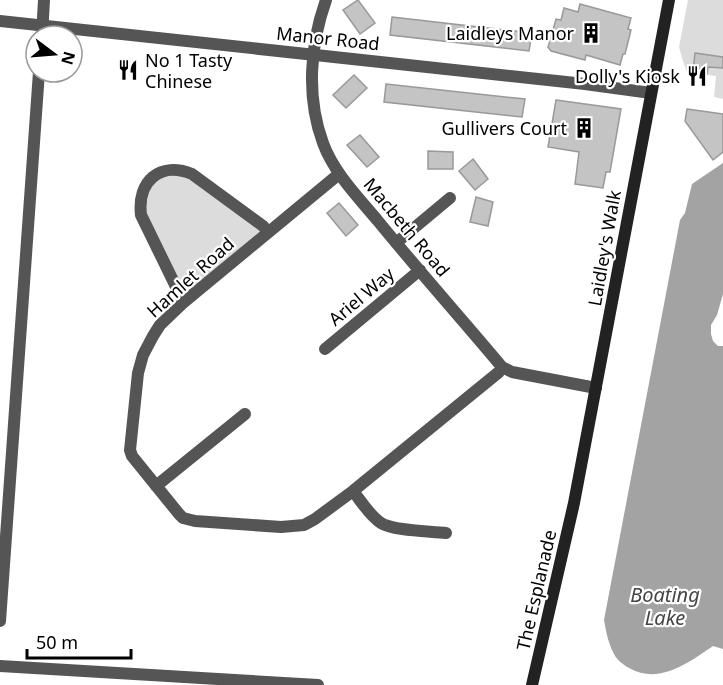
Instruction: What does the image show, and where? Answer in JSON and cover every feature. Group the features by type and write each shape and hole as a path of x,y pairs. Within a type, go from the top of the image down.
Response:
{"street":[{"path":"42,24 44,0"},
{"name":"Macbeth Road","path":"326,0 318,26 312,83 314,110 324,144 339,174 502,367"},
{"name":"Laidley's Walk","path":"574,503 669,0"},
{"name":"Manor Road","path":"0,21 24,27"},
{"name":"Manor Road","path":"84,35 314,55 651,93"},
{"path":"0,621 38,84"},
{"path":"184,302 141,215 141,197 153,176 164,170 185,171 192,174 268,232"},
{"name":"Hamlet Road","path":"339,174 184,302 160,326 144,355 138,373 130,450 132,456 179,514 189,521 281,527 304,525 353,491 499,372 502,367"},
{"path":"396,243 450,198"},
{"name":"Ariel Way","path":"325,349 420,270"},
{"path":"502,367 512,372 596,388"},
{"path":"156,486 245,414"},
{"path":"353,491 382,524 394,528 446,533"},
{"name":"The Esplanade","path":"532,685 574,503"},
{"path":"0,666 318,685"}],"shaded area":[{"path":"688,0 723,0 723,99 714,97 716,76 687,72 683,61 679,47"},
{"path":"176,170 268,232 184,302 140,205 159,173"}],"water":[{"name":"Boating Lake","path":"723,163 723,294 717,315 711,325 711,334 718,346 723,346 723,649 713,646 673,670 651,674 640,673 626,666 616,657 608,640 604,620 680,220 685,213 692,184"}],"building":[{"path":"358,0 375,23 360,34 343,10"},
{"name":"Laidleys Manor","path":"580,4 631,18 628,29 631,30 620,65 586,55 585,60 551,51 548,47 556,19 561,20 564,8 578,12"},
{"path":"392,17 532,33 529,51 390,35"},
{"path":"695,53 723,57 723,68 708,67 707,74 693,71"},
{"path":"354,75 367,88 346,108 333,95"},
{"path":"386,84 525,99 522,117 384,102"},
{"name":"Gullivers Court","path":"556,100 621,109 610,172 606,172 603,188 575,184 579,152 548,147"},
{"path":"687,109 723,114 723,152 713,160 685,121"},
{"path":"360,135 379,157 367,167 347,145"},
{"path":"428,151 453,152 453,169 428,169"},
{"path":"473,159 488,179 475,190 459,171"},
{"path":"476,197 493,202 488,226 470,222"},
{"path":"339,203 358,225 346,236 327,213"}],"place":[{"name":"Laidleys Manor","path":"591,33"},
{"name":"No 1 Tasty Chinese","path":"128,70"},
{"name":"Dolly's Kiosk","path":"697,76"},
{"name":"Gullivers Court","path":"584,128"}]}
